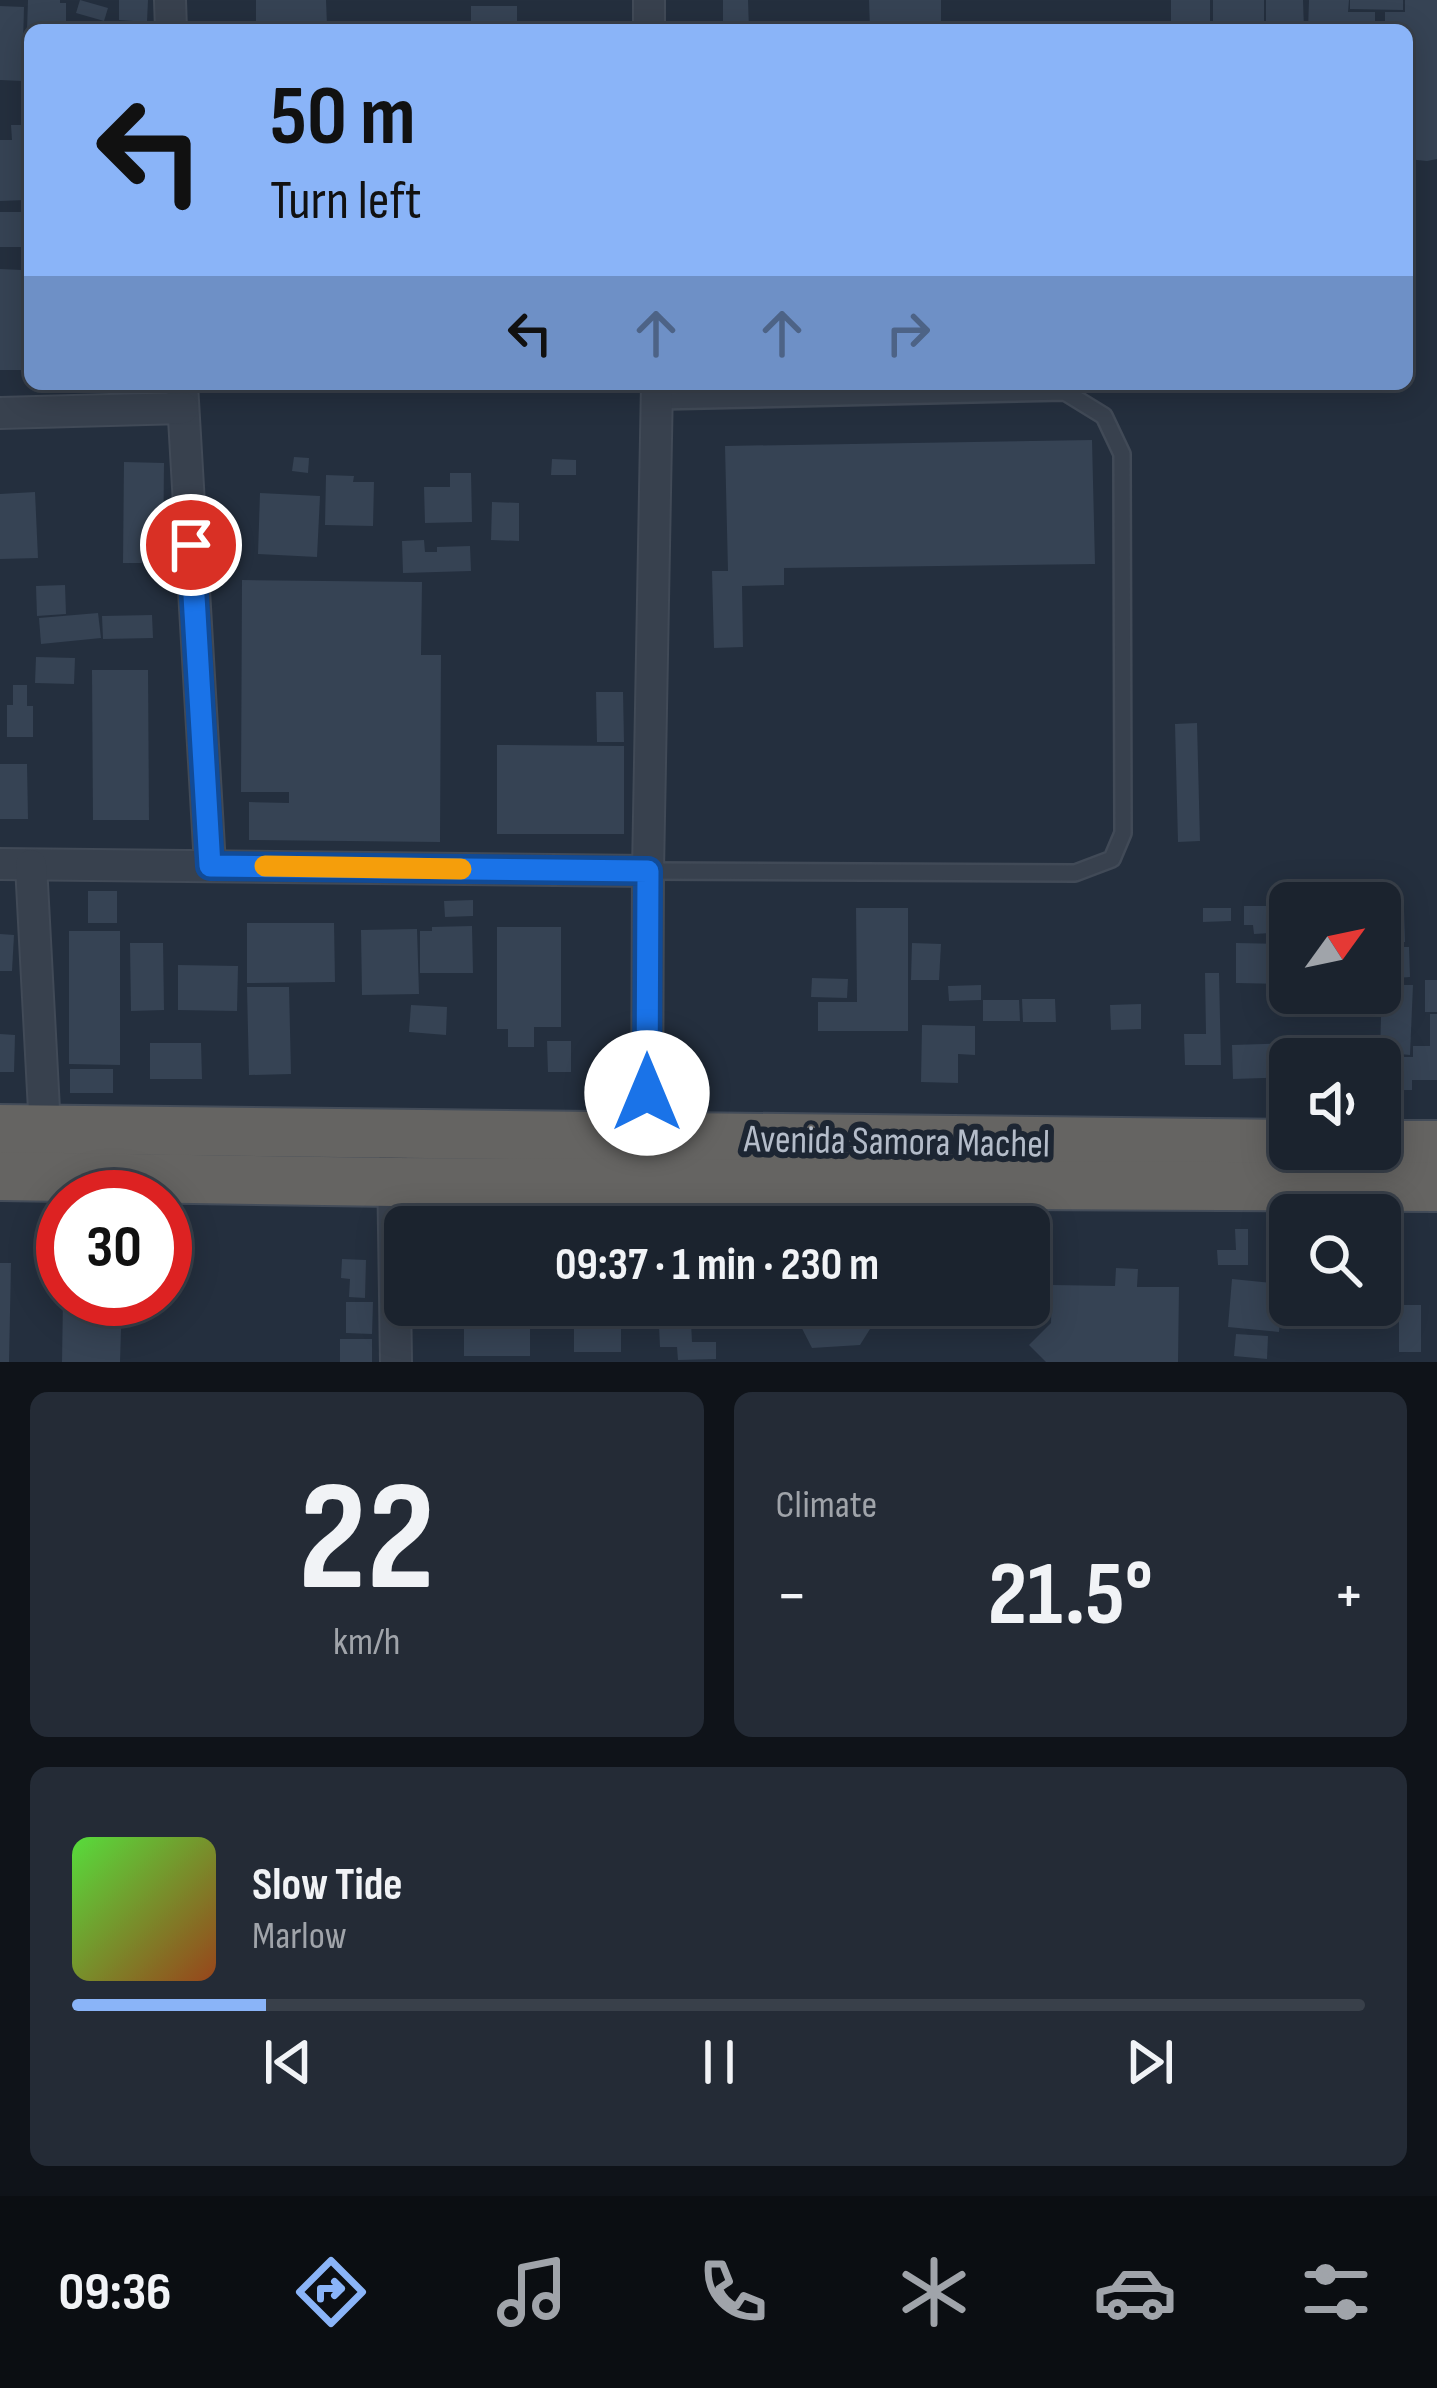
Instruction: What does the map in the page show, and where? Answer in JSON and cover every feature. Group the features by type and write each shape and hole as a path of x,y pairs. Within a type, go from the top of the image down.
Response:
{"highway":[{"name":"Avenida Samora Machel","path":"23,1129 393,1158 1437,1187"},
{"name":"Avenida Samora Machel","path":"0,1176 393,1158 647,1138 1269,1144"},
{"path":"1401,1144 1437,1145"}],"street":[{"path":"647,1138 657,392"},
{"path":"0,412 182,396 210,866"},
{"path":"23,1129 15,865 648,871"},
{"path":"393,1158 396,1362"}],"lane":[{"path":"648,871 1075,873 1112,859 1123,833 1122,454 1104,416 1065,392 657,392"}],"building":[{"path":"28,0 66,3 66,24 27,24"},
{"path":"80,0 108,8 104,21 76,13"},
{"path":"119,0 148,0 147,22 119,20"},
{"path":"256,0 326,0 327,24 256,24"},
{"path":"723,0 748,0 749,24 723,24"},
{"path":"869,0 941,0 941,24 870,24"},
{"path":"1171,0 1210,0 1210,24 1171,24"},
{"path":"1213,0 1264,0 1264,24 1213,24"},
{"path":"1266,0 1303,0 1304,24 1266,24"},
{"path":"1309,0 1349,0 1348,12 1375,12 1375,24 1308,24"},
{"path":"1350,0 1403,0 1403,10 1350,9"},
{"path":"1405,0 1437,0 1437,159 1427,161 1413,160 1413,24 1385,24 1385,12 1405,12"},
{"path":"0,6 24,7 22,81 0,80"},
{"path":"471,6 517,6 517,24 471,24"},
{"path":"11,125 23,125 24,200 0,201 0,140 12,140"},
{"path":"0,212 24,212 24,247 0,247"},
{"path":"0,269 22,270 22,370 0,370"},
{"path":"1092,440 1095,564 784,568 784,585 742,586 743,647 714,648 712,571 728,571 725,446"},
{"path":"294,457 309,458 308,473 292,471"},
{"path":"552,459 576,460 576,475 551,475"},
{"path":"124,462 164,463 163,563 123,563"},
{"path":"450,473 471,473 472,522 425,523 424,487 450,487"},
{"path":"326,475 374,482 373,526 325,525"},
{"path":"35,492 38,558 0,559 0,494"},
{"path":"260,493 320,496 317,557 258,554"},
{"path":"492,502 519,503 519,541 491,540"},
{"path":"424,540 425,552 470,546 471,571 403,573 402,541"},
{"path":"242,580 422,582 421,655 441,655 440,842 249,840 249,802 289,803 289,792 241,792"},
{"path":"65,585 66,614 37,616 36,586"},
{"path":"98,613 101,638 41,644 39,618"},
{"path":"152,615 153,638 103,639 102,616"},
{"path":"36,657 75,658 74,684 35,683"},
{"path":"92,670 148,670 149,820 93,820"},
{"path":"13,685 27,685 33,737 7,737 7,705 13,705"},
{"path":"596,692 623,692 624,742 597,742"},
{"path":"1197,723 1200,841 1178,842 1175,724"},
{"path":"497,745 624,746 624,834 497,834"},
{"path":"0,764 27,764 28,819 0,819"},
{"path":"88,891 117,891 117,923 88,923"},
{"path":"473,900 473,916 445,917 444,901"},
{"path":"1244,906 1269,906 1269,933 1254,934 1253,925 1244,925"},
{"path":"856,908 908,908 908,1031 818,1031 818,1002 857,1002"},
{"path":"1203,908 1231,908 1231,921 1203,922"},
{"path":"1401,911 1404,911 1405,942 1401,942"},
{"path":"247,923 334,923 335,982 247,983"},
{"path":"472,926 473,973 420,973 420,931"},
{"path":"497,927 561,927 561,1027 534,1027 534,1047 508,1047 508,1029 497,1029"},
{"path":"417,929 419,994 362,995 361,930"},
{"path":"69,931 120,931 120,1065 69,1064"},
{"path":"0,934 14,935 12,971 0,971"},
{"path":"130,943 163,943 164,1010 131,1011"},
{"path":"912,943 941,944 939,980 911,980"},
{"path":"1236,943 1269,944 1269,984 1236,983"},
{"path":"1401,947 1409,947 1410,977 1401,978"},
{"path":"178,965 238,966 237,1011 178,1010"},
{"path":"1205,973 1219,973 1221,1065 1185,1065 1184,1034 1206,1034"},
{"path":"812,978 848,979 847,998 811,997"},
{"path":"1425,980 1437,980 1437,1012 1425,1012"},
{"path":"981,985 981,1000 949,1001 948,986"},
{"path":"1401,985 1413,985 1410,1055 1401,1054 1401,1038 1380,1038 1381,1014 1401,1014"},
{"path":"247,987 289,987 291,1074 249,1075"},
{"path":"1022,999 1055,999 1056,1022 1023,1022"},
{"path":"983,1000 1019,1000 1020,1021 983,1021"},
{"path":"1141,1004 1141,1029 1111,1030 1110,1005"},
{"path":"411,1005 447,1007 446,1035 409,1032"},
{"path":"1430,1014 1437,1014 1437,1080 1412,1080 1412,1090 1401,1090 1401,1057 1413,1057 1413,1046 1430,1046"},
{"path":"922,1025 975,1026 975,1055 958,1054 958,1083 921,1082"},
{"path":"0,1034 15,1035 14,1072 0,1072"},
{"path":"547,1041 571,1041 571,1072 548,1072"},
{"path":"150,1043 201,1043 202,1079 150,1079"},
{"path":"1269,1044 1269,1078 1233,1079 1232,1045"},
{"path":"70,1069 113,1069 113,1093 70,1093"},
{"path":"1235,1229 1248,1229 1248,1265 1218,1265 1217,1250 1236,1250"},
{"path":"342,1259 366,1260 365,1298 349,1297 350,1279 341,1278"},
{"path":"0,1263 11,1263 9,1362 0,1362"},
{"path":"1116,1268 1138,1269 1137,1287 1179,1287 1178,1362 1046,1362 1029,1345 1050,1326 1052,1285 1115,1286"},
{"path":"1232,1279 1269,1283 1269,1326 1280,1326 1279,1332 1228,1327"},
{"path":"346,1302 373,1302 372,1334 346,1333"},
{"path":"1401,1305 1421,1305 1421,1352 1399,1352"},
{"path":"63,1326 121,1326 120,1362 62,1362"},
{"path":"464,1326 530,1326 530,1356 464,1356"},
{"path":"574,1326 621,1326 621,1352 574,1352"},
{"path":"659,1326 691,1326 692,1342 716,1342 716,1359 678,1360 677,1347 660,1347"},
{"path":"801,1326 872,1326 860,1345 812,1348"},
{"path":"1236,1334 1268,1336 1267,1359 1234,1356"},
{"path":"340,1339 372,1339 372,1362 340,1362"}],"slow traffic":[{"path":"265,866 461,869"}],"route":[{"path":"191,545 210,866 648,871 647,1093"}]}
